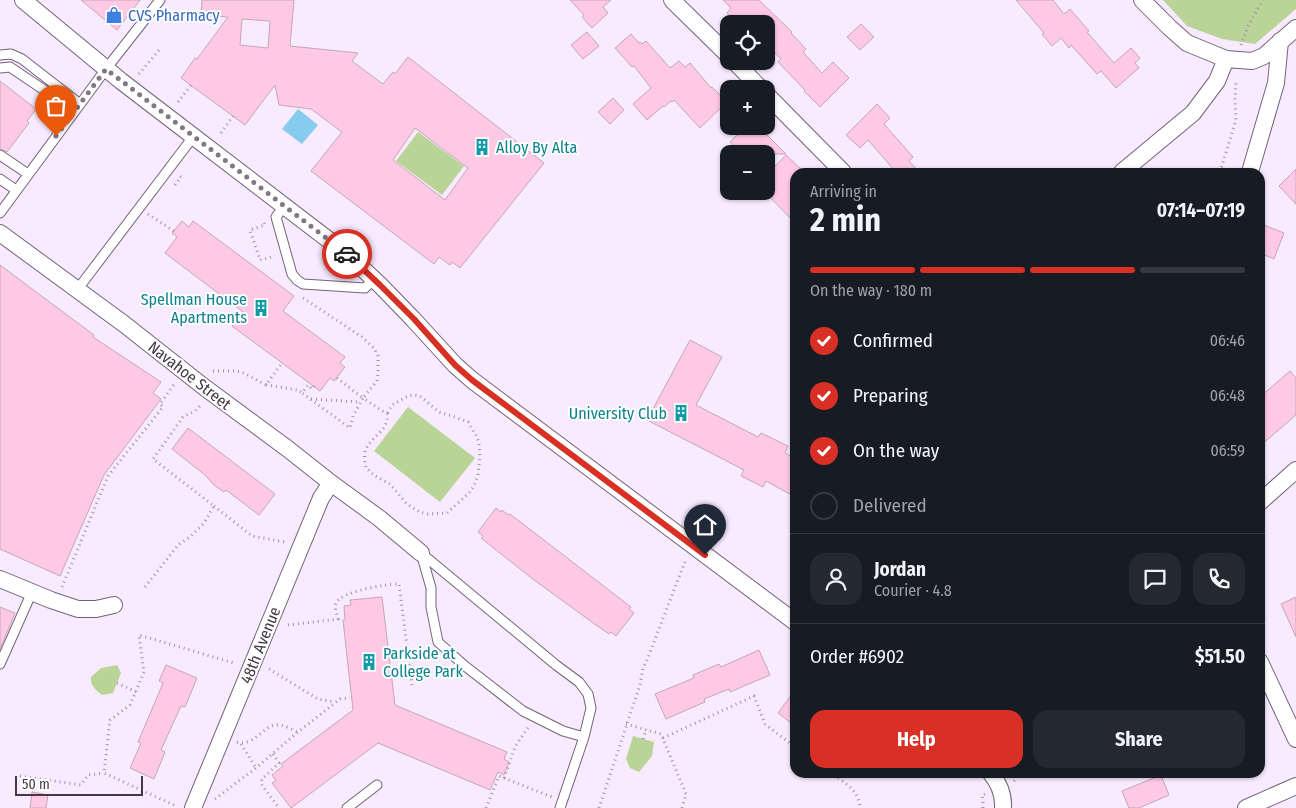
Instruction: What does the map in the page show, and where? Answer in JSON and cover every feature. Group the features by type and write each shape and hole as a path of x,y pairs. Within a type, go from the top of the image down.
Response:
{"street":[{"path":"23,0 106,69 347,254 414,319 455,365 472,380 790,618"},
{"path":"672,0 720,47"},
{"path":"1142,0 1187,42 1232,60 1252,61 1264,56 1296,28"},
{"path":"1251,168 1276,84 1280,41"},
{"path":"1127,168 1193,112 1232,60"},
{"path":"743,70 752,80"},
{"path":"775,103 839,168"},
{"name":"Navahoe Street","path":"0,233 379,518 421,553"},
{"path":"1265,498 1296,470"},
{"name":"48th Avenue","path":"193,808 321,498 331,483"},
{"path":"0,579 65,606 78,609 96,609 114,605"},
{"path":"1265,673 1296,738"},
{"path":"994,778 1000,788 1003,808"},
{"path":"1246,808 1296,786"}],"lane":[{"path":"0,213 77,107 160,0"},
{"path":"0,55 11,54 22,59 77,107"},
{"path":"0,68 10,67 77,107"},
{"path":"77,290 194,137"},
{"path":"0,154 28,174"},
{"path":"0,178 16,190"},
{"path":"284,206 276,217 292,274 296,280 303,284 365,288 374,279"},
{"path":"421,553 431,588 431,607 438,642 465,666 523,711 563,731 584,737"},
{"path":"421,553 579,682 588,694 592,708 561,804"},
{"path":"0,664 32,592"},
{"path":"347,808 377,785"}],"path":[{"path":"1221,168 1236,120 1232,60 1263,0"},
{"path":"139,74 159,50"},
{"path":"178,102 191,85"},
{"path":"221,133 233,116"},
{"path":"139,209 174,231"},
{"path":"263,218 265,224 250,230 260,260 274,255 277,262"},
{"path":"213,371 242,372 266,385 298,390 350,428 353,416 362,400 377,381 378,356 374,348 362,337 300,296"},
{"path":"266,385 282,363"},
{"path":"337,378 362,400 387,414"},
{"path":"62,588 108,476 163,407 160,404 176,383"},
{"path":"302,393 308,385 312,389 314,386"},
{"path":"408,396 420,396 440,412 468,422 477,437 480,456 478,475 474,486 463,500 446,513 428,514 420,512 406,502 390,484 375,476 366,468 365,452 386,425 387,414 392,405 408,396"},
{"path":"310,399 362,400"},
{"path":"203,403 183,417 153,458 252,536 286,543"},
{"path":"145,587 178,545 191,536 204,523 214,506"},
{"path":"599,808 640,685 642,668 647,660 685,560"},
{"path":"288,625 338,619 337,602 342,597 360,590 399,584 412,685"},
{"path":"104,773 110,720 130,706 144,672 139,635 234,663"},
{"path":"269,669 318,699 336,702"},
{"path":"117,684 136,692"},
{"path":"663,738 754,696 765,724 790,743"},
{"path":"211,802 256,768 340,699 350,698"},
{"path":"504,778 515,747 535,717"},
{"path":"626,724 661,734 686,794 682,808"},
{"path":"241,744 255,739 273,725 283,725 298,732"},
{"path":"643,739 646,730"},
{"path":"237,742 241,744 256,768"},
{"path":"272,754 279,763 262,779 261,784 280,808"},
{"path":"20,776 81,785 88,776 104,773 174,804"},
{"path":"486,808 499,776 561,804"},
{"path":"838,778 855,791 859,799 860,808"},
{"path":"982,795 983,808"}],"green space":[{"path":"1163,0 1296,0 1296,9 1255,44 1222,39 1187,26"},
{"path":"418,132 464,166 442,195 396,161"},
{"path":"408,407 475,458 440,502 374,451"},
{"path":"117,665 121,673 113,693 102,695 92,685 91,677 101,668"},
{"path":"633,736 654,742 652,756 639,772 630,768 626,759"}],"water":[{"path":"298,109 318,125 302,144 282,129"}],"building":[{"name":"CVS Pharmacy","path":"81,0 140,0 117,30"},
{"name":"Alloy By Alta","path":"202,0 294,0 290,46 358,53 352,61 383,84 393,72 395,74 408,57 544,163 460,268 452,262 450,265 439,257 434,264 311,171 342,132 311,109 279,105 275,85 245,125 181,78 228,17 201,15","holes":["242,19 270,21 268,48 240,45","415,128 468,168 445,200 393,160"]},
{"path":"570,0 611,0 603,7 608,13 592,28 582,17 584,15"},
{"path":"723,0 759,0 774,15 729,15 727,13 731,8"},
{"path":"1016,0 1053,0 1064,14 1070,9 1114,63 1131,48 1140,58 1135,63 1139,68 1116,88 1101,71 1097,74 1071,45 1069,48 1061,38 1052,46 1042,34 1044,33"},
{"path":"775,16 806,49 803,52 822,73 833,62 849,78 820,107 778,62 781,59 775,53"},
{"path":"861,24 874,37 860,50 847,37"},
{"path":"587,32 599,46 583,59 571,45"},
{"path":"631,34 639,43 642,44 646,41 670,68 679,61 685,67 690,63 711,88 720,95 720,109 700,128 674,100 663,106 647,120 633,104 651,88 634,66 632,67 615,48"},
{"path":"0,81 36,109 27,121 29,123 7,152 0,149"},
{"path":"613,98 624,110 610,124 598,112"},
{"path":"877,104 890,118 884,124 913,157 909,161 915,168 892,168 868,140 860,148 846,135"},
{"path":"737,135 767,135 786,154 775,154 775,145 733,145 730,142"},
{"path":"786,155 800,168 790,168 790,218 773,200 775,200 775,166"},
{"path":"1296,169 1296,204 1279,186"},
{"name":"Spellman House Apartments","path":"182,221 189,227 193,221 294,296 283,311 345,357 340,363 345,367 334,381 330,378 320,391 232,326 243,312 165,253 177,237 172,233"},
{"path":"1265,225 1284,233 1274,259 1265,255"},
{"path":"0,265 94,335 93,337 161,382 153,393 161,399 104,475 60,576 0,549"},
{"name":"University Club","path":"690,340 722,357 696,405 758,437 761,433 788,446 785,453 790,456 790,494 766,481 763,487 741,476 744,470 647,420"},
{"path":"1290,371 1296,378 1296,415 1265,442 1265,393"},
{"path":"188,428 275,494 259,515 226,490 224,492 214,485 205,475 172,449"},
{"path":"496,508 508,515 510,514 631,607 629,609 634,613 616,636 611,632 609,634 534,580 481,538 483,536 478,532"},
{"name":"Parkside at College Park","path":"382,597 395,705 507,752 504,759 509,762 504,775 498,772 490,790 378,743 291,808 272,783 276,781 272,775 283,766 281,764 353,710 343,620 345,620 344,606 351,605 350,600"},
{"path":"1296,597 1296,637 1281,604"},
{"path":"0,607 15,613 0,649"},
{"path":"759,650 770,675 730,692 729,689 704,699 705,702 666,719 655,694 694,678 693,675 719,664 721,667"},
{"path":"166,665 197,678 185,707 181,706 161,750 165,752 154,779 130,768 141,743 138,742 163,683 159,681"},
{"path":"790,697 790,722 778,713"},
{"path":"1154,778 1162,778 1169,795 1139,808 1129,808 1122,791"},
{"path":"32,792 48,795 46,808 30,808"}],"way so far":[{"path":"56,136 106,69 347,254"}],"place":[{"name":"CVS Pharmacy","path":"114,15"},
{"name":"Alloy By Alta","path":"482,147"},
{"name":"Spellman House Apartments","path":"261,308"},
{"name":"University Club","path":"681,413"},
{"name":"Parkside at College Park","path":"369,662"}],"route":[{"path":"347,254 414,319 455,365 472,380 705,555"}]}
